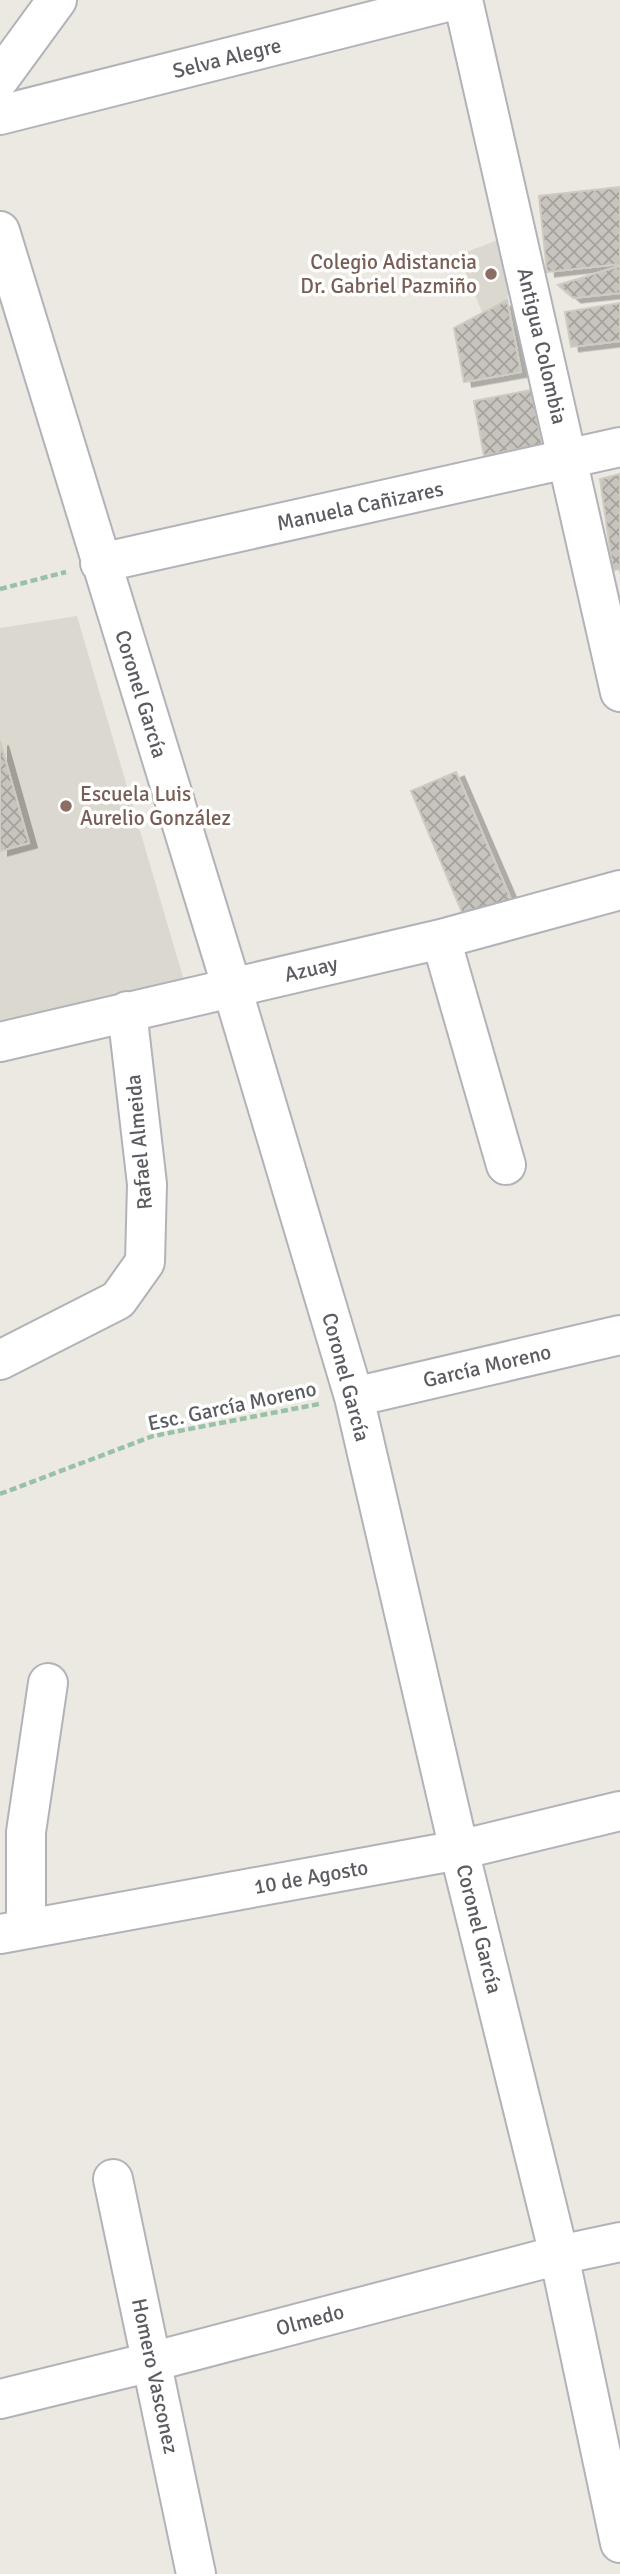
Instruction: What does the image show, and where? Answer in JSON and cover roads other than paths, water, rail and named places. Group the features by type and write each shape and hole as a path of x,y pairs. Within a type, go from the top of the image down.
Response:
{"street":[{"path":"0,78 57,0"},
{"name":"Selva Alegre","path":"0,115 455,0"},
{"name":"Antigua Colombia","path":"463,0 620,692"},
{"name":"Coronel García","path":"0,231 354,1397 459,1850 559,2255 620,2543"},
{"name":"Manuela Cañizares","path":"100,563 620,447"},
{"name":"Azuay","path":"0,1042 441,939 620,890"},
{"path":"441,939 506,1165"},
{"name":"Rafael Almeida","path":"0,1360 118,1300 145,1262 146,1185 127,1011"},
{"name":"García Moreno","path":"354,1397 620,1335"},
{"path":"13,1931 48,1683"},
{"name":"10 de Agosto","path":"13,1931 459,1850 620,1811"},
{"name":"Homero Vasconez","path":"114,2179 196,2574"},
{"name":"Olmedo","path":"0,2399 559,2255 620,2242"}],"place":[{"name":"Colegio Adistancia Dr. Gabriel Pazmiño","path":"491,274"},
{"name":"Escuela Luis Aurelio González","path":"66,806"}]}
